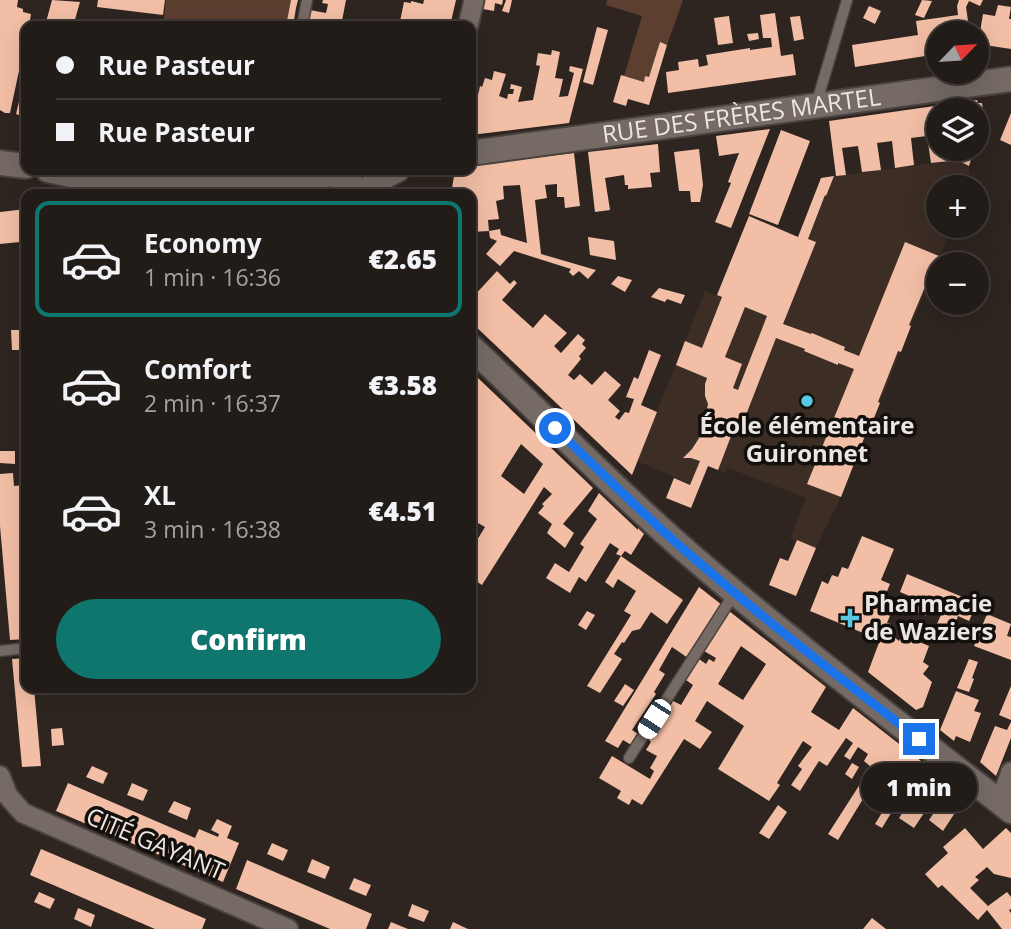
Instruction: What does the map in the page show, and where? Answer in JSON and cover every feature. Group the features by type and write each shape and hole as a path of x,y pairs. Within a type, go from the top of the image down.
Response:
{"street":[{"path":"469,21 474,0"},
{"name":"RUE DES FRÈRES MARTEL","path":"476,152 1011,79"},
{"path":"0,163 21,165"},
{"path":"71,175 137,189"},
{"path":"367,189 388,175"},
{"path":"118,185 220,186 323,177 346,179 357,189"},
{"path":"476,352 651,520 734,593 1005,806 1011,772"},
{"name":"CITÉ GAYANT","path":"0,776 8,796 23,813 33,819 288,929"}],"lane":[{"path":"303,21 307,0"},
{"path":"815,106 847,0"},
{"path":"629,758 734,593"},
{"path":"0,651 21,649"}],"shaded area":[{"path":"166,0 291,0 287,21 164,21"},
{"path":"607,0 683,0 667,45 660,43 649,77 645,76 644,82 624,76 642,16 606,5"},
{"name":"École élémentaire Guironnet","path":"950,161 960,161 969,166 969,175 926,175 926,238 947,238 941,252 926,252 926,289 841,497 816,548 790,538 806,498 728,468 725,473 708,466 699,488 637,461 705,291 767,315 821,178"}],"building":[{"path":"0,0 18,0 17,7 31,14 30,21 21,21 21,61 10,113 0,110"},
{"path":"52,0 80,2 75,21 46,21"},
{"path":"98,0 165,0 163,15 97,7"},
{"path":"291,0 298,0 294,21 287,21"},
{"path":"323,0 346,0 342,21 308,21 310,10 326,13 328,4 322,3"},
{"path":"424,0 456,0 451,21 400,21 404,2 423,4"},
{"path":"485,0 503,0 502,5 495,3 494,11 483,9"},
{"path":"506,0 512,0 509,13 502,11"},
{"path":"922,0 932,1 924,18 915,15"},
{"path":"959,0 983,0 980,6 969,1 966,7 968,21 926,21 926,56 855,67 852,45 918,35 916,21 958,15"},
{"path":"998,5 1011,7 1011,49 989,46 989,21 982,21 983,14 995,16"},
{"path":"869,6 881,11 875,24 863,18"},
{"path":"775,13 781,56 793,54 796,75 668,93 666,72 679,70 678,62 698,59 699,67 708,65 706,55 772,47 771,38 763,38 760,15"},
{"path":"729,16 733,43 718,45 714,18"},
{"path":"800,16 804,39 794,41 790,17"},
{"path":"597,27 608,30 593,85 583,82"},
{"path":"758,33 759,39 749,41 747,34"},
{"path":"660,42 667,45 649,105 628,99 626,106 613,102 621,75 644,82 645,76 649,77"},
{"path":"552,50 560,52 555,78 563,79 559,97 568,96 574,73 569,71 570,66 583,69 569,123 476,134 476,104 480,86 482,87 485,78 492,80 494,71 506,74 499,96 507,99 508,94 513,94 511,84 522,87 518,102 533,100 540,66 536,65 538,53 551,55"},
{"path":"21,93 21,116 16,114"},
{"path":"926,107 926,136 911,138 914,165 895,168 892,141 877,143 881,170 862,172 858,146 842,148 846,175 836,176 829,121"},
{"path":"1011,113 1011,145 1000,140"},
{"path":"770,129 731,228 715,222 731,183 728,182 739,153 719,156 716,136"},
{"path":"781,130 810,141 778,225 749,214"},
{"path":"658,144 660,172 650,173 652,187 628,189 624,175 605,178 610,210 595,212 588,152"},
{"path":"699,149 703,185 700,202 691,202 690,191 679,191 674,152"},
{"path":"574,153 580,206 565,208 564,197 557,197 557,184 545,185 547,198 535,200 541,254 596,270 588,279 579,271 573,276 569,272 571,269 514,251 500,266 486,254 497,241 490,238 489,231 476,232 476,189 452,189 454,175 476,175 476,164","holes":["520,185 527,243 501,235 500,229 489,231 488,220 499,219 496,201 504,199 503,186"]},
{"path":"834,176 808,239 816,242 783,324 812,333 859,356 905,242 929,252 926,252 926,285 841,497 807,484 854,369 838,365 776,338 744,420 738,418 718,470 708,466 691,508 666,498 674,478 690,485 700,461 683,458 701,435 708,404 705,396 707,378 676,365 685,341 702,348 722,297 717,295 749,216 798,237 821,178","holes":["745,307 767,316 738,390 733,388 742,364 725,357"]},
{"path":"21,210 21,257 20,242 0,244 0,212"},
{"path":"588,237 614,241 616,260 590,255"},
{"path":"497,271 510,284 514,280 517,283 502,300 533,328 545,314 567,333 554,346 561,353 578,334 585,340 582,344 586,348 579,356 581,359 568,375 574,380 580,374 592,385 605,371 621,385 608,400 620,411 615,417 619,420 625,412 629,413 634,399 626,397 634,377 638,379 649,350 661,355 641,405 657,412 632,475 476,327 476,294"},
{"path":"618,276 632,280 625,292 611,284"},
{"path":"659,288 685,295 681,304 651,297"},
{"path":"11,330 21,330 21,350 12,350"},
{"path":"478,378 593,488 563,524 574,533 565,548 547,533 552,524 538,513 544,506 542,504 552,494 544,487 482,585 476,581 476,542 485,527 476,522","holes":["521,444 543,464 524,494 501,476"]},
{"path":"0,451 15,451 15,464 0,463"},
{"path":"13,473 14,486 21,485 21,639 10,640 0,526 0,474"},
{"path":"599,493 644,534 631,555 625,551 621,556 616,554 619,549 610,543 586,582 579,577 570,593 546,578 555,563 569,572 584,547 580,544 597,519 588,511"},
{"path":"862,536 894,549 881,580 890,584 885,596 896,601 887,623 891,624 889,633 899,641 904,631 909,633 907,637 929,646 923,662 929,666 923,674 932,682 923,707 916,710 868,672 880,640 810,611 822,581 828,584 832,575 838,577 842,567 848,569"},
{"path":"797,540 816,548 796,596 769,585 780,558 788,561"},
{"path":"621,556 683,600 667,624 651,612 640,629 632,631 624,643 622,642 614,654 622,659 600,693 587,686 631,615 624,611 636,591 618,579 613,588 605,582"},
{"path":"907,574 977,603 969,621 958,616 952,631 937,624 943,610 930,605 926,616 912,610 917,599 900,592"},
{"path":"699,587 722,605 688,658 672,647 659,670 665,674 654,692 656,694 632,730 640,735 633,746 623,740 618,748 605,741"},
{"path":"587,611 595,615 586,630 578,625"},
{"path":"729,611 826,687 811,712 839,730 853,708 966,796 943,831 929,820 935,811 928,807 914,828 899,818 907,806 899,800 882,828 875,824 883,811 879,809 896,783 888,777 876,794 869,789 838,840 828,834 871,767 864,761 868,754 858,747 850,760 844,756 853,743 846,738 827,766 819,761 800,791 791,785 802,769 798,766 812,747 803,741 769,801 718,769 744,726 707,701 695,721 712,732 700,749 684,739 642,805 632,799 629,805 617,798 621,791 599,778 612,756 650,779 654,771 650,768 657,756 646,750 651,742 649,740 673,701 681,705 693,685 686,680 699,659 706,664 709,659 714,662 716,658 704,651","holes":["741,646 766,664 743,700 718,684"]},
{"path":"987,614 1011,624 1007,636 1011,637 1011,660 974,646"},
{"path":"21,658 21,693 34,693 41,766 22,767 12,659"},
{"path":"969,659 978,662 969,692 957,688"},
{"path":"625,684 634,690 623,706 614,701"},
{"path":"1011,686 1011,720 999,715"},
{"path":"956,691 979,700 974,711 981,713 970,742 956,736 954,741 940,730"},
{"path":"1011,722 1011,738 996,776 980,762 995,726 1007,730"},
{"path":"62,728 64,745 52,746 51,729"},
{"path":"852,763 859,767 852,779 845,774"},
{"path":"92,766 108,773 103,784 86,777"},
{"path":"68,783 195,838 199,829 218,837 219,834 211,830 217,819 232,826 227,838 239,843 223,882 56,811"},
{"path":"132,783 148,790 143,801 127,795"},
{"path":"174,801 191,808 187,820 168,812"},
{"path":"778,805 787,812 769,839 759,833"},
{"path":"965,828 983,849 1006,828 1011,833 1011,878 994,874 987,867 975,877 979,880 970,888 988,906 1007,892 1011,897 1011,929 1002,929 987,910 978,920 942,885 938,888 925,874 948,853 943,847"},
{"path":"272,843 288,850 283,861 267,854"},
{"path":"41,849 206,919 202,929 155,929 30,875"},
{"path":"312,859 330,867 325,879 307,872"},
{"path":"247,860 372,914 366,929 330,929 236,889"},
{"path":"354,878 371,885 366,896 349,889"},
{"path":"39,892 55,899 50,909 34,902"},
{"path":"412,904 429,911 424,922 408,916"},
{"path":"78,908 95,915 91,927 74,919"},
{"path":"872,918 886,929 863,929"},
{"path":"391,922 408,929 388,929"},
{"path":"453,922 468,929 450,929"}],"place":[{"name":"École élémentaire Guironnet","path":"807,401"},
{"name":"Pharmacie de Waziers","path":"850,618"}],"route":[{"path":"555,428 707,570 919,739"}]}
